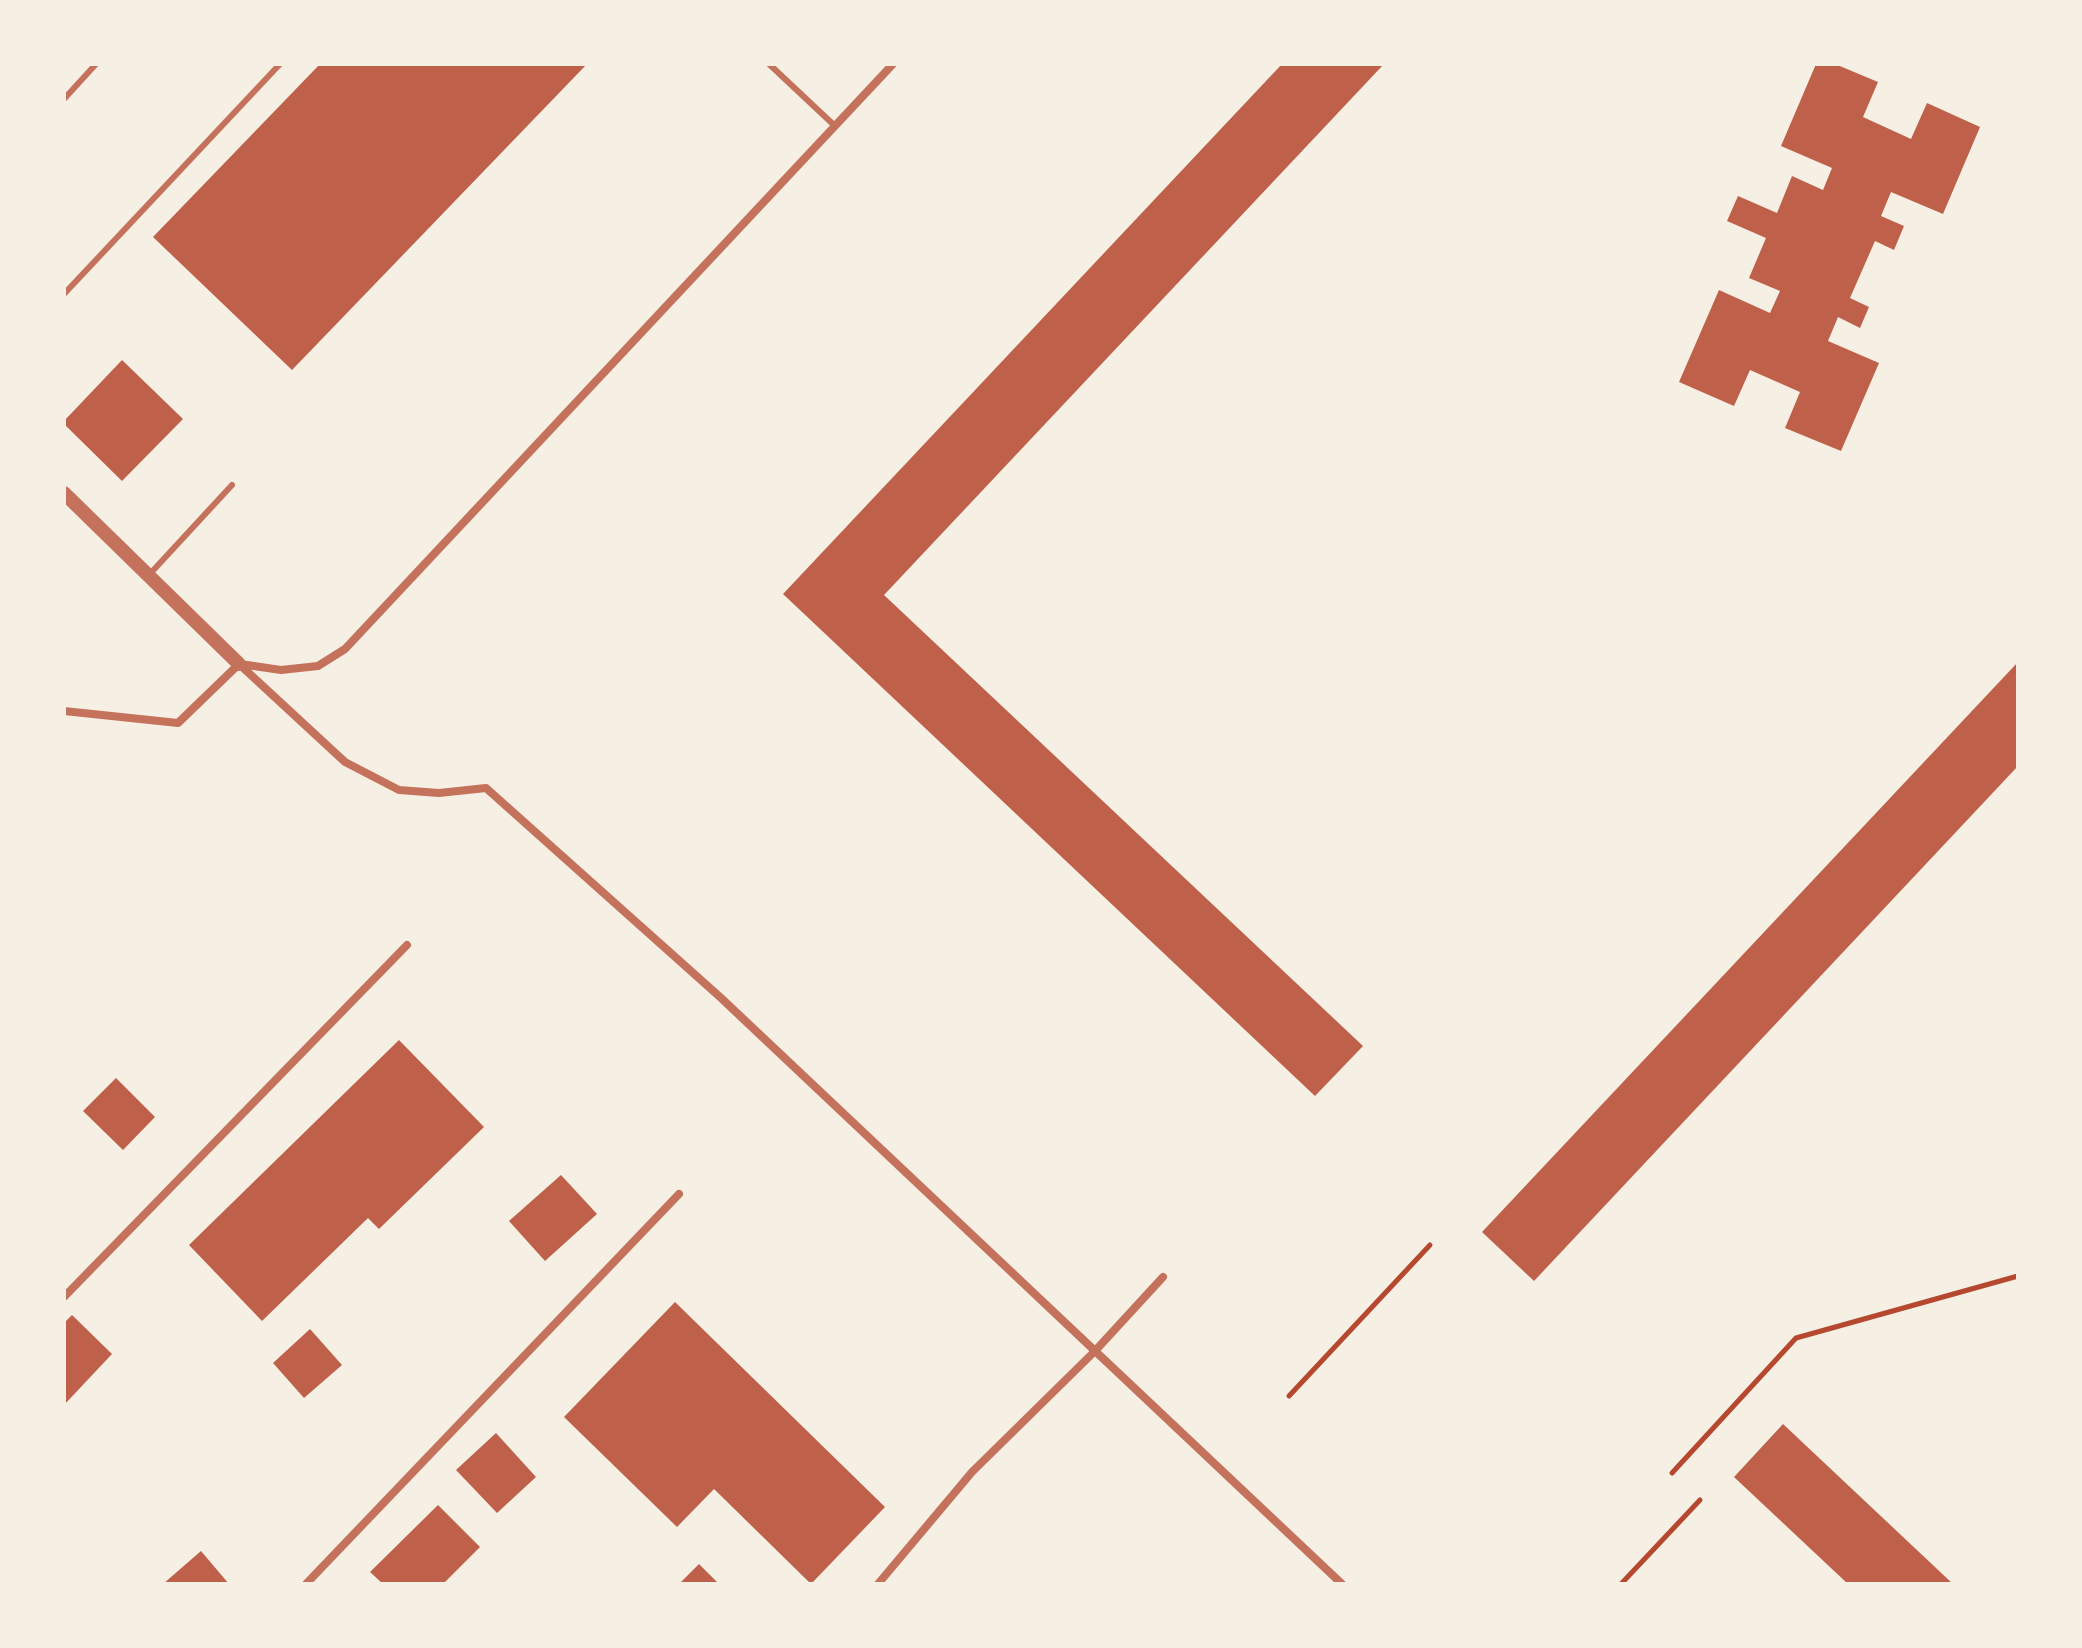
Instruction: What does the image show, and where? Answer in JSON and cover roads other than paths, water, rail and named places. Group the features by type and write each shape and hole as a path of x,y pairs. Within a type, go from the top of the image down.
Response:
{"street":[{"path":"239,664 281,670 318,666 345,649 893,64"},
{"path":"64,493 239,664 345,762 399,790 439,793 486,788 720,997 1342,1584"},
{"path":"64,711 178,723 239,664"},
{"path":"64,1297 407,945"},
{"path":"306,1584 679,1194"},
{"path":"878,1584 972,1472 1095,1351 1163,1277"}],"lane":[{"path":"64,99 96,64"},
{"path":"64,294 280,64"},
{"path":"769,64 835,126"},
{"path":"148,576 232,485"}]}
